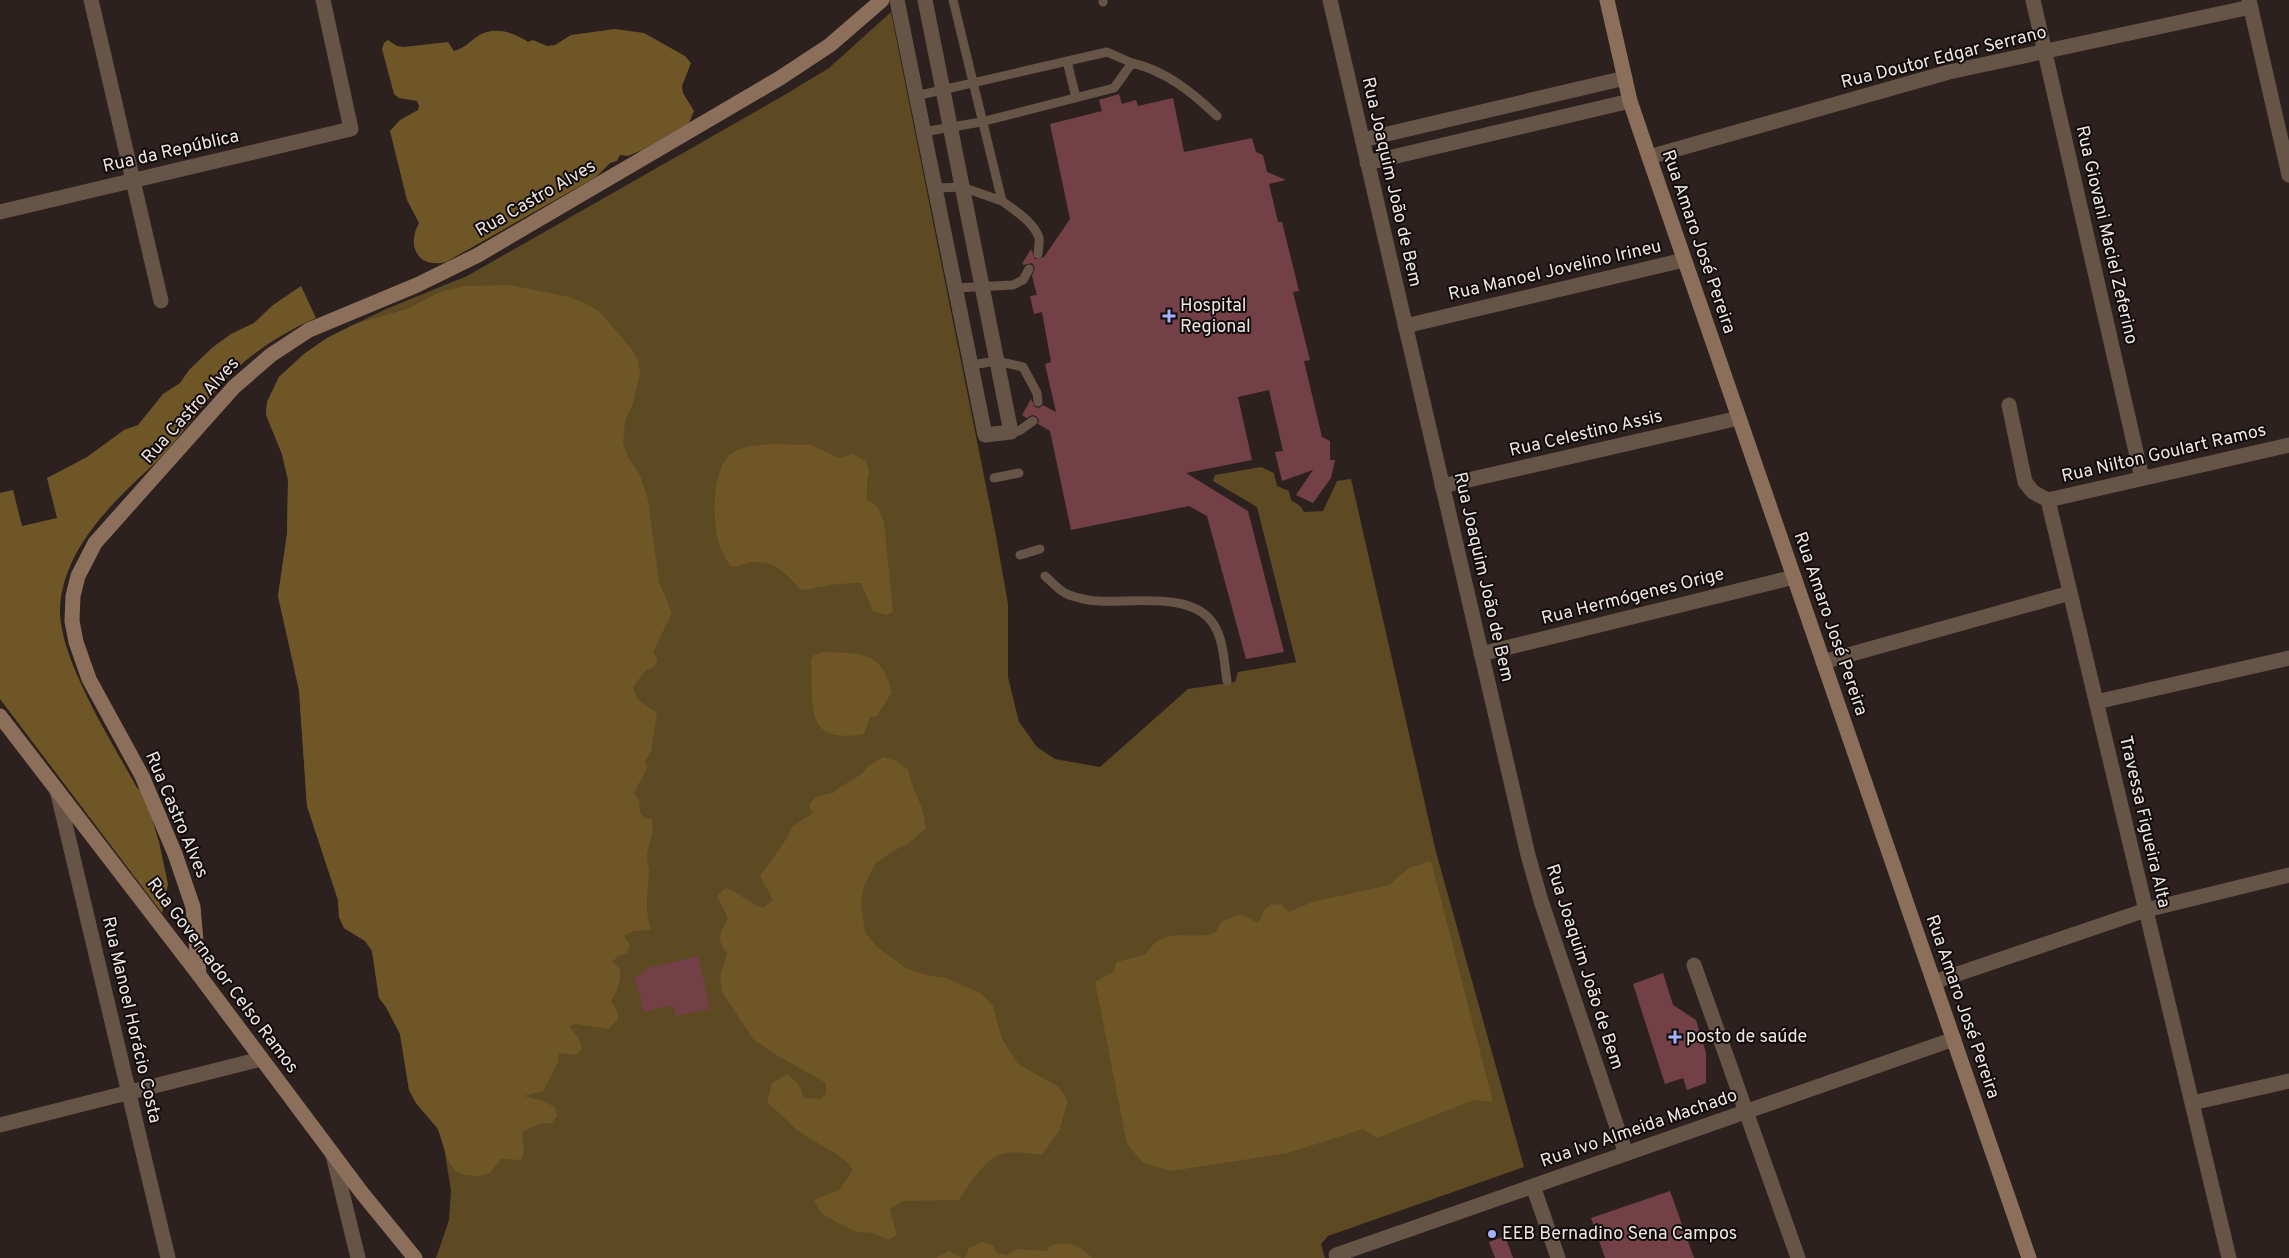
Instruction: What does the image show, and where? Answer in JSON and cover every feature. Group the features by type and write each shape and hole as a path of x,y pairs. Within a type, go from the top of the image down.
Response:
{"street":[{"path":"91,0 161,301"},
{"name":"Rua da República","path":"0,212 351,128 323,0"},
{"name":"Rua Castro Alves","path":"200,975 193,907 175,854 142,776 89,679 76,642 72,620 74,596 78,576 95,543 234,387 271,355 309,330 442,274 486,250 780,78 830,45 882,0"},
{"path":"897,0 985,435 1011,432 925,0"},
{"name":"Rua Joaquim João de Bem","path":"1330,0 1528,855 1541,901 1626,1154"},
{"name":"Rua Amaro José Pereira","path":"1607,0 1630,101 2029,1258"},
{"name":"Rua Giovani Maciel Zeferino","path":"2033,0 2142,478"},
{"path":"2250,3 2289,175"},
{"name":"Rua Doutor Edgar Serrano","path":"1649,157 1949,72 2250,3"},
{"path":"1362,140 1625,78"},
{"path":"1368,163 1630,101"},
{"name":"Rua Manoel Jovelino Irineu","path":"1405,326 1684,260"},
{"path":"2009,405 2025,482 2034,492 2048,500"},
{"name":"Rua Celestino Assis","path":"1442,486 1739,418"},
{"name":"Rua Nilton Goulart Ramos","path":"2048,500 2289,445"},
{"name":"Travessa Figueira Alta","path":"2048,500 2229,1258"},
{"name":"Rua Hermógenes Orige","path":"1481,654 1794,577"},
{"path":"1823,662 2070,593"},
{"path":"2096,702 2289,658"},
{"name":"Rua Governador Celso Ramos","path":"0,716 200,975 333,1155 415,1258"},
{"name":"Rua Manoel Horácio Costa","path":"57,790 168,1258"},
{"path":"1934,982 2146,910 2289,876"},
{"path":"1694,965 1798,1258"},
{"name":"Rua Ivo Almeida Machado","path":"1337,1257 1533,1186 1954,1039"},
{"path":"0,1125 261,1059"},
{"path":"2192,1103 2289,1082"},
{"path":"333,1155 358,1258"},
{"path":"1533,1186 1558,1258"}],"lane":[{"path":"953,0 981,122 1002,201"},
{"path":"916,96 1107,52 1132,63 1149,67 1173,79 1197,96 1217,116"},
{"path":"1066,61 1076,98"},
{"path":"923,132 981,122 1114,88 1132,63"},
{"path":"935,188 962,187 1002,201 1031,226 1038,237 1038,254"},
{"path":"955,288 1013,285 1023,280 1029,269"},
{"path":"971,365 997,361 1023,368 1037,392 1038,402"},
{"path":"1011,432 1018,431 1033,421"},
{"path":"994,478 1019,473"},
{"path":"1020,555 1040,549"},
{"path":"1045,576 1066,594 1085,599 1174,602 1197,608 1214,624 1221,645 1227,681"}],"shaded area":[{"path":"891,12 996,536 1008,604 1008,677 1019,722 1037,747 1055,759 1100,767 1188,689 1235,682 1238,672 1296,662 1257,507 1213,481 1215,475 1261,467 1274,473 1277,486 1289,491 1291,500 1300,506 1304,512 1323,511 1337,481 1351,479 1436,852 1524,1167 1328,1236 1321,1244 1325,1258 436,1258 449,1220 451,1191 443,1141 438,1129 416,1103 409,1090 400,1034 386,1007 379,998 372,951 365,941 344,928 339,917 338,900 307,806 299,690 278,596 287,534 288,480 282,454 266,415 267,402 279,377 304,354 327,338 386,309 467,276 781,97 829,68"},
{"path":"615,29 644,33 685,56 691,63 682,86 683,93 694,111 689,123 642,150 628,156 620,155 617,161 610,163 596,177 446,262 428,262 422,259 414,247 415,232 419,223 407,200 390,131 400,120 418,110 419,106 417,101 399,98 394,94 382,49 384,43 388,40 397,46 404,47 448,42 454,51 464,47 484,33 497,31 517,35 528,42 533,40 547,46 555,45 571,35"},
{"path":"510,285 569,297 583,302 600,312 630,347 638,360 640,373 633,404 625,421 623,443 628,457 640,475 648,500 659,582 672,613 653,652 658,661 654,667 646,670 633,687 638,700 657,713 651,752 645,761 647,768 634,793 639,800 640,813 644,818 652,819 653,824 647,857 649,872 647,908 651,930 634,931 624,936 630,945 627,953 618,956 612,962 620,969 619,986 611,1001 617,1011 618,1019 608,1029 576,1024 569,1026 580,1040 582,1049 576,1055 559,1053 558,1062 543,1091 524,1096 543,1101 555,1107 557,1116 552,1123 539,1124 522,1132 524,1153 521,1160 501,1159 490,1173 478,1176 464,1175 454,1170 447,1158 438,1129 416,1103 409,1090 400,1034 386,1007 379,998 372,951 365,941 344,928 339,917 338,900 307,806 299,690 278,596 287,534 288,480 282,454 266,415 267,402 279,377 304,354 327,338 355,324 407,309 440,292 465,286"},
{"path":"301,286 316,318 266,345 223,382 163,455 100,519 77,552 63,588 60,608 62,628 77,675 137,788 144,792 159,842 168,884 162,913 0,699 0,493 13,490 22,526 57,518 47,478 87,457 124,430 138,425 163,394 180,383 189,370 213,347 231,334 254,323 273,305"},
{"path":"771,444 812,445 839,458 853,454 866,461 869,472 867,500 877,506 884,522 893,612 886,615 873,611 861,583 835,584 803,590 775,566 762,562 751,562 731,567 717,538 715,498 720,472 724,461 736,451 750,446"},
{"path":"823,652 859,654 868,657 882,668 887,678 892,692 877,716 870,717 864,734 844,736 830,733 821,727 815,718 811,660 814,655"},
{"path":"884,757 896,761 908,769 924,814 925,829 908,844 893,851 875,864 864,886 861,904 865,932 877,947 906,968 926,975 946,978 981,993 993,1006 1002,1039 1018,1064 1059,1087 1068,1101 1059,1131 1042,1155 1005,1153 995,1157 980,1171 959,1200 903,1201 890,1209 897,1235 888,1240 874,1233 857,1232 838,1223 821,1213 814,1200 839,1190 853,1170 842,1158 796,1129 767,1103 772,1083 788,1074 799,1085 804,1098 820,1099 826,1094 826,1083 773,1053 753,1039 722,992 720,976 727,954 721,944 720,936 728,918 717,896 726,888 763,908 773,900 760,876 785,841 793,826 813,813 809,805 815,797 833,793 862,774 868,766"},
{"path":"1431,861 1493,1102 1474,1100 1377,1138 1363,1129 1288,1153 1171,1171 1143,1163 1127,1144 1095,982 1113,972 1117,962 1146,954 1153,945 1169,936 1215,933 1221,922 1240,914 1258,923 1265,909 1272,904 1282,905 1289,912 1312,902 1389,885 1409,868"},
{"path":"982,1242 993,1245 997,1253 1007,1255 1017,1249 1047,1251 1049,1246 1067,1243 1082,1249 1092,1258 965,1258 969,1248"},
{"path":"949,1251 962,1258 936,1258"}],"building":[{"name":"Hospital Regional","path":"1119,94 1122,104 1136,100 1138,106 1173,98 1184,152 1252,138 1256,152 1263,155 1267,172 1286,180 1269,184 1278,222 1282,222 1299,291 1293,292 1310,360 1304,361 1322,437 1330,441 1330,460 1335,460 1331,478 1313,503 1296,495 1313,470 1282,481 1275,452 1283,451 1269,390 1238,397 1252,460 1186,473 1248,511 1284,652 1246,659 1207,516 1189,506 1071,530 1050,431 1038,424 1039,420 1036,416 1032,415 1027,418 1022,415 1031,399 1035,407 1039,408 1043,405 1056,412 1045,364 1051,362 1042,312 1034,314 1030,296 1037,295 1032,276 1035,268 1032,263 1022,264 1031,249 1035,259 1044,257 1070,219 1050,124 1102,111 1099,100"},
{"path":"698,956 710,1009 676,1016 673,1005 644,1012 634,976 645,973 643,969"},
{"name":"posto de saúde","path":"1663,973 1673,1005 1696,1020 1706,1053 1706,1083 1687,1090 1683,1078 1665,1084 1633,984"},
{"path":"1670,1191 1694,1258 1605,1258 1591,1218"},
{"path":"1505,1236 1513,1258 1495,1258 1489,1242"}],"place":[{"name":"Hospital Regional","path":"1169,316"},
{"name":"posto de saúde","path":"1675,1037"},
{"name":"EEB Bernadino Sena Campos","path":"1492,1234"}]}
